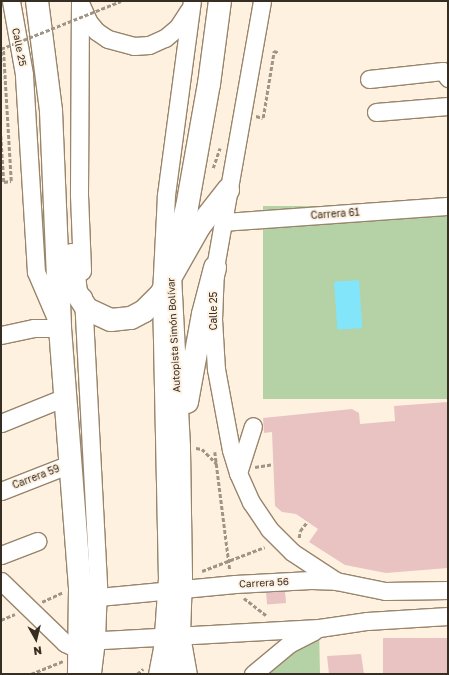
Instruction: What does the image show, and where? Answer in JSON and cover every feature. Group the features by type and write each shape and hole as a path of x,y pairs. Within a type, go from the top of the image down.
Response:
{"highway":[{"path":"37,1 51,111 69,195 73,283 83,304 101,318 120,320 144,311 161,294 170,274 199,227 228,190"},
{"name":"Autopista Simón Bolívar","path":"174,674 171,636 179,447 170,274 187,207 209,84 220,1"},
{"path":"51,111 60,328 70,464 89,598 83,652"},
{"path":"179,447 193,362 215,268"}],"main road":[{"path":"171,636 186,674"}],"street":[{"path":"80,1 88,21 96,31 108,39 134,46 149,45 165,38 178,27 192,4"},
{"path":"80,1 79,195 83,304 89,598"},
{"name":"Calle 25","path":"262,1 215,268 213,319 216,370 227,429 238,473 251,502 280,541 306,563 336,581"},
{"path":"173,590 161,294 166,194 192,4"},
{"name":"Calle 25","path":"8,7 24,74 36,272 60,328"},
{"path":"369,79 443,71 448,78"},
{"path":"376,112 448,106"},
{"name":"Carrera 61","path":"223,222 448,206"},
{"path":"1,335 34,328 60,328"},
{"path":"1,423 65,397"},
{"path":"227,429 258,426 238,473"},
{"name":"Carrera 59","path":"1,491 70,464"},
{"path":"1,555 37,541"},
{"path":"1,581 65,643 83,652 171,636 319,628 367,621 448,616"},
{"name":"Carrera 56","path":"89,598 235,584 336,581 385,591 448,590"},
{"path":"253,674 289,644 319,628"},
{"path":"157,674 171,636"},
{"path":"83,652 92,674"}],"path":[{"path":"1,49 121,1"},
{"path":"1,136 4,182 11,182 3,44"},
{"path":"215,450 228,563 235,584 251,605 271,618"},
{"path":"300,531 307,522"},
{"path":"228,563 265,546"},
{"path":"31,674 83,652"}],"green space":[{"path":"263,206 448,206 448,399 263,399"},
{"path":"319,628 320,674 253,674"}],"water":[{"path":"359,280 362,328 337,330 334,282"}],"building":[{"path":"448,402 448,568 386,573 345,565 309,542 318,529 296,514 282,512 275,506 272,432 264,433 263,418 352,409 359,413 360,424 395,421 394,406"},
{"path":"285,591 286,603 267,605 266,593"},
{"path":"383,638 448,638 448,674 383,674"},
{"path":"361,654 364,674 329,674 327,656"}]}
